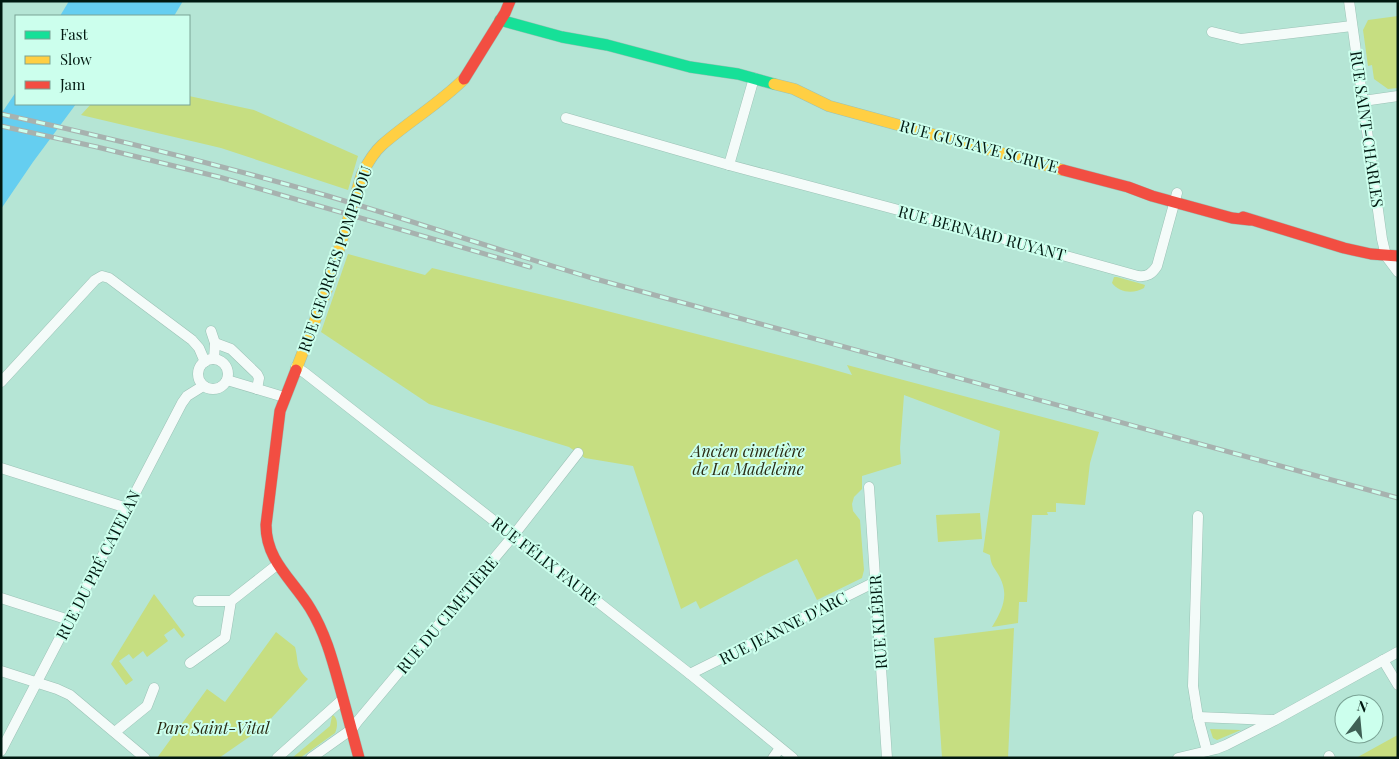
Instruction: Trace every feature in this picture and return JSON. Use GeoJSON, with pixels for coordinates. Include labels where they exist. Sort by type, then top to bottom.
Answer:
{"type":"FeatureCollection","features":[{"type":"Feature","properties":{"kind":"street","name":"RUE GEORGES POMPIDOU"},"geometry":{"type":"LineString","coordinates":[[359,758],[331,653],[320,625],[278,564],[267,542],[266,525],[278,420],[284,397],[327,289],[358,182],[368,162],[387,141],[457,86],[468,73],[510,1]]}},
{"type":"Feature","properties":{"kind":"street","name":"RUE SAINT-CHARLES"},"geometry":{"type":"LineString","coordinates":[[1349,1],[1363,101],[1389,254]]}},
{"type":"Feature","properties":{"kind":"street","name":"RUE GUSTAVE SCRIVE"},"geometry":{"type":"LineString","coordinates":[[502,17],[578,33],[607,44],[690,67],[701,73],[753,83],[811,104],[829,106],[1128,187],[1152,196],[1176,198],[1238,219],[1250,220],[1359,252],[1389,254],[1398,249]]}},
{"type":"Feature","properties":{"kind":"street"},"geometry":{"type":"LineString","coordinates":[[1212,32],[1241,40],[1352,26]]}},
{"type":"Feature","properties":{"kind":"street"},"geometry":{"type":"LineString","coordinates":[[729,164],[753,83]]}},
{"type":"Feature","properties":{"kind":"street"},"geometry":{"type":"LineString","coordinates":[[1363,101],[1398,96]]}},
{"type":"Feature","properties":{"kind":"street","name":"RUE BERNARD RUYANT"},"geometry":{"type":"LineString","coordinates":[[566,118],[1138,276],[1152,273],[1157,266],[1176,198]]}},
{"type":"Feature","properties":{"kind":"street"},"geometry":{"type":"LineString","coordinates":[[1389,254],[1398,272]]}},
{"type":"Feature","properties":{"kind":"street"},"geometry":{"type":"LineString","coordinates":[[1,382],[95,280],[102,276],[109,278],[192,340],[209,360]]}},
{"type":"Feature","properties":{"kind":"street"},"geometry":{"type":"LineString","coordinates":[[209,360],[215,342],[211,331]]}},
{"type":"Feature","properties":{"kind":"street"},"geometry":{"type":"LineString","coordinates":[[215,342],[231,349],[258,375],[257,389]]}},
{"type":"Feature","properties":{"kind":"street"},"geometry":{"type":"LineString","coordinates":[[209,360],[219,360],[226,366],[228,371],[227,380],[223,386],[209,389],[198,380],[199,367],[209,360]]}},
{"type":"Feature","properties":{"kind":"street","name":"RUE FÉLIX FAURE"},"geometry":{"type":"LineString","coordinates":[[296,367],[690,674],[793,758]]}},
{"type":"Feature","properties":{"kind":"street"},"geometry":{"type":"LineString","coordinates":[[227,380],[284,397]]}},
{"type":"Feature","properties":{"kind":"street","name":"RUE DU PRÉ CATELAN"},"geometry":{"type":"LineString","coordinates":[[1,751],[182,403],[187,396],[203,386]]}},
{"type":"Feature","properties":{"kind":"street","name":"RUE DU CIMETIÈRE"},"geometry":{"type":"LineString","coordinates":[[311,758],[352,729],[513,536],[578,453]]}},
{"type":"Feature","properties":{"kind":"street"},"geometry":{"type":"LineString","coordinates":[[1,468],[127,508]]}},
{"type":"Feature","properties":{"kind":"street","name":"RUE KLÉBER"},"geometry":{"type":"LineString","coordinates":[[869,486],[887,758]]}},
{"type":"Feature","properties":{"kind":"street"},"geometry":{"type":"LineString","coordinates":[[1198,516],[1193,677],[1198,717],[1207,751]]}},
{"type":"Feature","properties":{"kind":"street"},"geometry":{"type":"LineString","coordinates":[[198,601],[232,601],[278,564]]}},
{"type":"Feature","properties":{"kind":"street","name":"RUE JEANNE D'ARC"},"geometry":{"type":"LineString","coordinates":[[690,674],[875,582]]}},
{"type":"Feature","properties":{"kind":"street"},"geometry":{"type":"LineString","coordinates":[[1,598],[69,620]]}},
{"type":"Feature","properties":{"kind":"street"},"geometry":{"type":"LineString","coordinates":[[190,663],[225,638],[232,601]]}},
{"type":"Feature","properties":{"kind":"street"},"geometry":{"type":"LineString","coordinates":[[1178,758],[1226,745],[1398,652]]}},
{"type":"Feature","properties":{"kind":"street"},"geometry":{"type":"LineString","coordinates":[[1384,660],[1398,685]]}},
{"type":"Feature","properties":{"kind":"street"},"geometry":{"type":"LineString","coordinates":[[1,671],[70,695],[144,758]]}},
{"type":"Feature","properties":{"kind":"street"},"geometry":{"type":"LineString","coordinates":[[115,732],[147,706],[154,688]]}},
{"type":"Feature","properties":{"kind":"street"},"geometry":{"type":"LineString","coordinates":[[277,758],[343,699]]}},
{"type":"Feature","properties":{"kind":"street"},"geometry":{"type":"LineString","coordinates":[[1198,717],[1275,720]]}},
{"type":"Feature","properties":{"kind":"street"},"geometry":{"type":"LineString","coordinates":[[773,758],[780,748]]}},
{"type":"Feature","properties":{"kind":"green space"},"geometry":{"type":"Polygon","coordinates":[[[1398,16],[1398,88],[1388,89],[1374,79],[1372,65],[1368,66],[1363,30],[1368,20],[1398,16]]]}},
{"type":"Feature","properties":{"kind":"green space"},"geometry":{"type":"Polygon","coordinates":[[[190,96],[254,110],[358,156],[348,190],[221,148],[81,115],[90,105],[190,105],[190,96]]]}},
{"type":"Feature","properties":{"kind":"green space","name":"Ancien cimetière de La Madeleine"},"geometry":{"type":"Polygon","coordinates":[[[348,254],[425,275],[432,268],[572,302],[852,375],[847,365],[1099,432],[1090,463],[1085,505],[1056,503],[1056,512],[1047,512],[1048,515],[1032,515],[1027,602],[1019,602],[1018,623],[992,627],[1002,608],[1004,588],[990,555],[983,552],[1000,431],[904,395],[900,448],[901,464],[862,476],[862,489],[854,497],[852,504],[853,511],[860,520],[864,570],[862,578],[817,600],[797,559],[700,609],[696,601],[681,609],[633,466],[585,458],[569,447],[429,404],[321,332],[348,254]]]}},
{"type":"Feature","properties":{"kind":"green space"},"geometry":{"type":"Polygon","coordinates":[[[1114,277],[1145,285],[1144,288],[1136,291],[1123,291],[1112,283],[1114,277]]]}},
{"type":"Feature","properties":{"kind":"green space"},"geometry":{"type":"Polygon","coordinates":[[[980,513],[982,539],[938,542],[936,515],[980,513]]]}},
{"type":"Feature","properties":{"kind":"green space"},"geometry":{"type":"Polygon","coordinates":[[[154,594],[185,635],[182,638],[174,628],[164,635],[168,641],[147,657],[143,651],[133,659],[129,654],[119,661],[133,680],[126,685],[111,664],[154,594]]]}},
{"type":"Feature","properties":{"kind":"green space"},"geometry":{"type":"Polygon","coordinates":[[[1014,628],[1008,758],[942,758],[934,638],[1014,628]]]}},
{"type":"Feature","properties":{"kind":"green space","name":"Parc Saint-Vital"},"geometry":{"type":"Polygon","coordinates":[[[276,632],[295,647],[299,668],[308,679],[262,728],[219,758],[157,758],[207,689],[225,702],[276,632]]]}},
{"type":"Feature","properties":{"kind":"green space"},"geometry":{"type":"Polygon","coordinates":[[[333,715],[337,723],[335,733],[300,758],[292,758],[330,726],[333,715]]]}},
{"type":"Feature","properties":{"kind":"green space"},"geometry":{"type":"Polygon","coordinates":[[[1210,729],[1241,730],[1217,740],[1213,738],[1210,729]]]}},
{"type":"Feature","properties":{"kind":"green space"},"geometry":{"type":"Polygon","coordinates":[[[1398,735],[1398,758],[1356,758],[1384,744],[1398,735]]]}},
{"type":"Feature","properties":{"kind":"water"},"geometry":{"type":"Polygon","coordinates":[[[69,1],[183,1],[175,15],[61,15],[69,1]]]}},
{"type":"Feature","properties":{"kind":"water"},"geometry":{"type":"Polygon","coordinates":[[[15,93],[15,105],[75,105],[1,209],[1,114],[15,93]]]}},
{"type":"Feature","properties":{"kind":"railway"},"geometry":{"type":"LineString","coordinates":[[1,114],[165,152],[287,185],[592,278],[1398,498]]}},
{"type":"Feature","properties":{"kind":"railway"},"geometry":{"type":"LineString","coordinates":[[1,126],[219,177],[530,267]]}},
{"type":"Feature","properties":{"kind":"traffic: fast"},"geometry":{"type":"LineString","coordinates":[[500,20],[562,37],[607,45],[690,67],[738,74],[774,84]]}},
{"type":"Feature","properties":{"kind":"traffic: slow"},"geometry":{"type":"LineString","coordinates":[[296,370],[327,289],[362,174],[368,163],[382,145],[464,79]]}},
{"type":"Feature","properties":{"kind":"traffic: slow"},"geometry":{"type":"LineString","coordinates":[[774,84],[794,89],[829,106],[1063,170]]}},
{"type":"Feature","properties":{"kind":"traffic: jam"},"geometry":{"type":"LineString","coordinates":[[464,79],[505,13],[510,1]]}},
{"type":"Feature","properties":{"kind":"traffic: jam"},"geometry":{"type":"LineString","coordinates":[[1063,170],[1232,218],[1250,220]]}},
{"type":"Feature","properties":{"kind":"traffic: jam"},"geometry":{"type":"LineString","coordinates":[[1243,217],[1344,248],[1371,254],[1398,256]]}},
{"type":"Feature","properties":{"kind":"traffic: jam"},"geometry":{"type":"LineString","coordinates":[[296,370],[280,411],[266,525],[267,538],[275,560],[310,608],[325,638],[359,758]]}}]}
